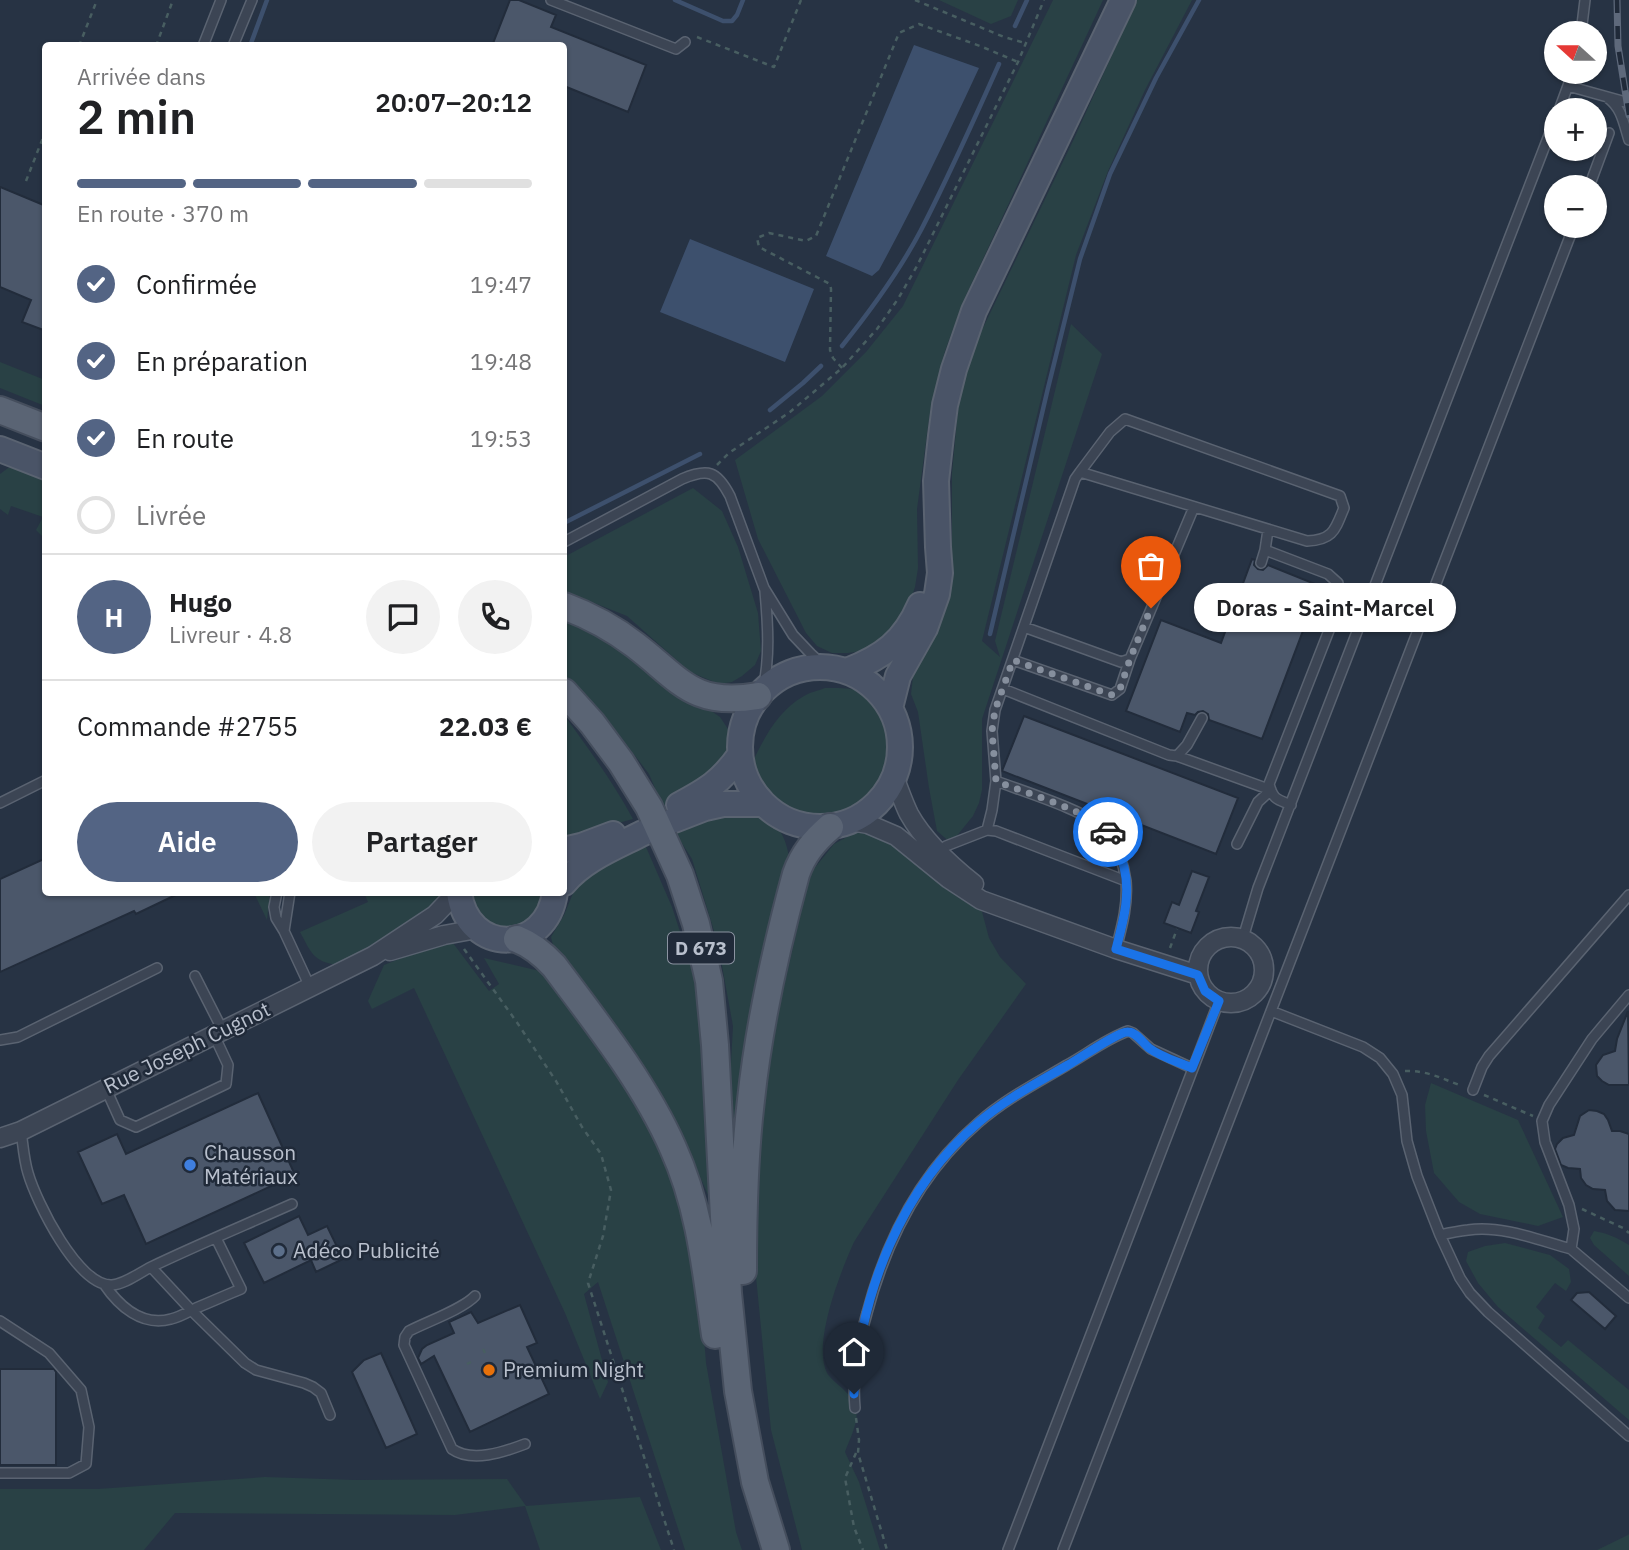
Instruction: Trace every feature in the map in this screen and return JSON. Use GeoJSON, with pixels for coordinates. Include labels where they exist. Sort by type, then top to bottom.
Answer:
{"type":"FeatureCollection","features":[{"type":"Feature","properties":{"kind":"main road"},"geometry":{"type":"LineString","coordinates":[[890,708],[898,676],[925,628],[937,594],[940,573],[936,481],[945,405],[962,344],[974,311],[1123,0]]}},
{"type":"Feature","properties":{"kind":"main road"},"geometry":{"type":"LineString","coordinates":[[0,410],[42,427]]}},
{"type":"Feature","properties":{"kind":"main road"},"geometry":{"type":"LineString","coordinates":[[0,449],[42,465]]}},
{"type":"Feature","properties":{"kind":"main road"},"geometry":{"type":"LineString","coordinates":[[836,669],[870,662],[895,644],[914,617],[938,547]]}},
{"type":"Feature","properties":{"kind":"main road"},"geometry":{"type":"LineString","coordinates":[[567,607],[621,634],[677,681],[697,692],[722,699],[741,699],[760,693]]}},
{"type":"Feature","properties":{"kind":"main road"},"geometry":{"type":"LineString","coordinates":[[778,1550],[778,1531],[758,1426],[750,1365],[743,1276],[744,1175],[760,1032],[789,900],[802,859],[818,837],[864,814],[876,804],[894,778],[900,742],[890,708],[872,686],[860,677],[836,669],[808,667],[776,679],[760,693],[743,724],[740,755],[747,782],[763,804],[774,813],[794,823],[815,827],[840,824]]}},
{"type":"Feature","properties":{"kind":"main road","name":"D 673"},"geometry":{"type":"LineString","coordinates":[[567,695],[621,762],[649,807],[680,875],[696,924],[709,981],[715,1045],[725,1241],[738,1391],[755,1482],[778,1550]]}},
{"type":"Feature","properties":{"kind":"main road"},"geometry":{"type":"LineString","coordinates":[[740,755],[719,781],[672,815],[723,804],[763,804]]}},
{"type":"Feature","properties":{"kind":"main road"},"geometry":{"type":"LineString","coordinates":[[567,849],[642,828],[587,862],[567,880]]}},
{"type":"Feature","properties":{"kind":"main road"},"geometry":{"type":"LineString","coordinates":[[459,896],[467,918],[477,929],[503,940],[517,939],[539,927],[548,918],[556,896]]}},
{"type":"Feature","properties":{"kind":"main road"},"geometry":{"type":"LineString","coordinates":[[517,939],[530,944],[541,953],[565,981],[639,1085],[674,1150],[699,1229],[718,1355],[755,1482]]}},
{"type":"Feature","properties":{"kind":"street"},"geometry":{"type":"LineString","coordinates":[[894,778],[909,813],[925,837],[961,874],[1003,908]]}},
{"type":"Feature","properties":{"kind":"street"},"geometry":{"type":"LineString","coordinates":[[840,824],[868,824],[896,836],[981,901],[1198,975]]}},
{"type":"Feature","properties":{"kind":"street","name":"Rue Joseph Cugnot"},"geometry":{"type":"LineString","coordinates":[[0,1138],[21,1131],[373,956],[435,915],[454,896]]}},
{"type":"Feature","properties":{"kind":"street","name":"Rue Joseph Cugnot"},"geometry":{"type":"LineString","coordinates":[[373,956],[444,934],[477,929]]}},
{"type":"Feature","properties":{"kind":"street"},"geometry":{"type":"LineString","coordinates":[[1226,937],[1243,938],[1257,948],[1261,956],[1264,964],[1262,982],[1252,996],[1236,1003],[1219,1001],[1205,991],[1198,975],[1200,958],[1210,944],[1226,937]]}},
{"type":"Feature","properties":{"kind":"lane"},"geometry":{"type":"LineString","coordinates":[[204,42],[220,0]]}},
{"type":"Feature","properties":{"kind":"lane"},"geometry":{"type":"LineString","coordinates":[[235,42],[252,0]]}},
{"type":"Feature","properties":{"kind":"lane"},"geometry":{"type":"LineString","coordinates":[[551,0],[676,49],[685,42]]}},
{"type":"Feature","properties":{"kind":"lane"},"geometry":{"type":"LineString","coordinates":[[1582,21],[1585,0]]}},
{"type":"Feature","properties":{"kind":"lane"},"geometry":{"type":"LineString","coordinates":[[1564,98],[1568,86],[1629,103]]}},
{"type":"Feature","properties":{"kind":"lane"},"geometry":{"type":"LineString","coordinates":[[1604,95],[1621,113],[1629,140]]}},
{"type":"Feature","properties":{"kind":"lane"},"geometry":{"type":"LineString","coordinates":[[1593,175],[1609,133]]}},
{"type":"Feature","properties":{"kind":"lane"},"geometry":{"type":"LineString","coordinates":[[1243,938],[1258,888],[1544,148]]}},
{"type":"Feature","properties":{"kind":"lane"},"geometry":{"type":"LineString","coordinates":[[1063,1550],[1569,238]]}},
{"type":"Feature","properties":{"kind":"lane"},"geometry":{"type":"LineString","coordinates":[[987,830],[996,781],[992,731],[995,710],[1075,479],[1080,472],[1110,432],[1125,419],[1340,496],[1344,508],[1335,530],[1323,541],[1307,541],[1080,472]]}},
{"type":"Feature","properties":{"kind":"lane"},"geometry":{"type":"LineString","coordinates":[[567,540],[682,479],[696,473],[710,473],[722,482],[730,496],[764,588],[793,635],[811,654],[836,669]]}},
{"type":"Feature","properties":{"kind":"lane"},"geometry":{"type":"LineString","coordinates":[[1013,660],[1112,695],[1120,689],[1194,507]]}},
{"type":"Feature","properties":{"kind":"lane"},"geometry":{"type":"LineString","coordinates":[[1261,563],[1268,530]]}},
{"type":"Feature","properties":{"kind":"lane"},"geometry":{"type":"LineString","coordinates":[[1265,550],[1328,574],[1338,583],[1337,610],[1269,784],[1276,799],[1291,805]]}},
{"type":"Feature","properties":{"kind":"lane"},"geometry":{"type":"LineString","coordinates":[[760,693],[767,672],[764,588]]}},
{"type":"Feature","properties":{"kind":"lane"},"geometry":{"type":"LineString","coordinates":[[1024,627],[1121,662],[1130,659]]}},
{"type":"Feature","properties":{"kind":"lane"},"geometry":{"type":"LineString","coordinates":[[1003,689],[1169,755],[1271,790]]}},
{"type":"Feature","properties":{"kind":"lane"},"geometry":{"type":"LineString","coordinates":[[1177,756],[1187,745],[1202,718]]}},
{"type":"Feature","properties":{"kind":"lane"},"geometry":{"type":"LineString","coordinates":[[996,781],[1071,810],[1097,822],[1108,832],[1124,865],[1126,881],[1125,917],[1116,949]]}},
{"type":"Feature","properties":{"kind":"lane"},"geometry":{"type":"LineString","coordinates":[[0,803],[42,782]]}},
{"type":"Feature","properties":{"kind":"lane"},"geometry":{"type":"LineString","coordinates":[[1237,844],[1258,802],[1271,790]]}},
{"type":"Feature","properties":{"kind":"lane"},"geometry":{"type":"LineString","coordinates":[[939,853],[946,846],[987,830],[996,831],[1126,881]]}},
{"type":"Feature","properties":{"kind":"lane"},"geometry":{"type":"LineString","coordinates":[[1473,1090],[1489,1056],[1629,895]]}},
{"type":"Feature","properties":{"kind":"lane"},"geometry":{"type":"LineString","coordinates":[[276,896],[276,918],[310,987]]}},
{"type":"Feature","properties":{"kind":"lane"},"geometry":{"type":"LineString","coordinates":[[284,931],[289,896]]}},
{"type":"Feature","properties":{"kind":"lane"},"geometry":{"type":"LineString","coordinates":[[0,1040],[18,1037],[157,968]]}},
{"type":"Feature","properties":{"kind":"lane"},"geometry":{"type":"LineString","coordinates":[[106,1089],[120,1120],[136,1127],[226,1084],[228,1065],[195,976]]}},
{"type":"Feature","properties":{"kind":"lane"},"geometry":{"type":"LineString","coordinates":[[1571,1249],[1574,1229],[1569,1205],[1545,1142],[1542,1121],[1549,1105],[1592,1039],[1629,995]]}},
{"type":"Feature","properties":{"kind":"lane"},"geometry":{"type":"LineString","coordinates":[[1007,1550],[1219,1001]]}},
{"type":"Feature","properties":{"kind":"lane"},"geometry":{"type":"LineString","coordinates":[[1271,1011],[1363,1047],[1380,1058],[1393,1074],[1402,1095],[1411,1158],[1440,1235],[1460,1278],[1488,1312],[1629,1436]]}},
{"type":"Feature","properties":{"kind":"lane"},"geometry":{"type":"LineString","coordinates":[[855,1408],[855,1370],[874,1284],[888,1247],[908,1208],[952,1148],[1006,1100],[1116,1035],[1128,1031],[1151,1049],[1192,1068]]}},
{"type":"Feature","properties":{"kind":"lane"},"geometry":{"type":"LineString","coordinates":[[21,1131],[28,1175],[61,1242],[75,1262],[104,1284],[122,1307],[137,1316],[162,1321],[175,1318],[241,1289],[216,1238]]}},
{"type":"Feature","properties":{"kind":"lane"},"geometry":{"type":"LineString","coordinates":[[104,1284],[120,1283],[292,1204]]}},
{"type":"Feature","properties":{"kind":"lane"},"geometry":{"type":"LineString","coordinates":[[1440,1235],[1470,1229],[1494,1230],[1571,1249],[1629,1298]]}},
{"type":"Feature","properties":{"kind":"lane"},"geometry":{"type":"LineString","coordinates":[[151,1267],[233,1352],[256,1370],[313,1387],[321,1393],[330,1415]]}},
{"type":"Feature","properties":{"kind":"lane"},"geometry":{"type":"LineString","coordinates":[[475,1296],[457,1308],[408,1331],[404,1345],[452,1449],[459,1453],[476,1455],[502,1452],[524,1444]]}},
{"type":"Feature","properties":{"kind":"lane"},"geometry":{"type":"LineString","coordinates":[[0,1321],[49,1353],[81,1390],[89,1427],[86,1464],[69,1473],[0,1473]]}},
{"type":"Feature","properties":{"kind":"path"},"geometry":{"type":"LineString","coordinates":[[81,42],[97,0]]}},
{"type":"Feature","properties":{"kind":"path"},"geometry":{"type":"LineString","coordinates":[[157,42],[173,0]]}},
{"type":"Feature","properties":{"kind":"path"},"geometry":{"type":"LineString","coordinates":[[685,42],[689,36],[704,38],[774,67],[801,0]]}},
{"type":"Feature","properties":{"kind":"path"},"geometry":{"type":"LineString","coordinates":[[915,0],[1025,43]]}},
{"type":"Feature","properties":{"kind":"path"},"geometry":{"type":"LineString","coordinates":[[710,473],[729,453],[790,412],[842,368],[898,299],[1018,62],[1044,0]]}},
{"type":"Feature","properties":{"kind":"path"},"geometry":{"type":"LineString","coordinates":[[842,368],[830,350],[830,284],[759,247],[757,238],[769,233],[806,241],[816,236],[900,33],[919,24],[1018,62]]}},
{"type":"Feature","properties":{"kind":"path"},"geometry":{"type":"LineString","coordinates":[[26,181],[42,140]]}},
{"type":"Feature","properties":{"kind":"path"},"geometry":{"type":"LineString","coordinates":[[1164,964],[1177,929]]}},
{"type":"Feature","properties":{"kind":"path"},"geometry":{"type":"LineString","coordinates":[[444,934],[446,940],[457,942],[464,949],[516,1021],[601,1154],[611,1190],[603,1236],[588,1283],[674,1550]]}},
{"type":"Feature","properties":{"kind":"path"},"geometry":{"type":"LineString","coordinates":[[1569,1205],[1588,1211],[1629,1233]]}},
{"type":"Feature","properties":{"kind":"path"},"geometry":{"type":"LineString","coordinates":[[483,1349],[485,1353]]}},
{"type":"Feature","properties":{"kind":"path"},"geometry":{"type":"LineString","coordinates":[[467,1364],[471,1362]]}},
{"type":"Feature","properties":{"kind":"path"},"geometry":{"type":"LineString","coordinates":[[512,1366],[517,1364]]}},
{"type":"Feature","properties":{"kind":"path"},"geometry":{"type":"LineString","coordinates":[[855,1408],[858,1453],[863,1476],[887,1550]]}},
{"type":"Feature","properties":{"kind":"path"},"geometry":{"type":"LineString","coordinates":[[858,1448],[845,1478],[853,1528],[863,1550]]}},
{"type":"Feature","properties":{"kind":"green space"},"geometry":{"type":"Polygon","coordinates":[[[939,0],[1018,0],[1011,16],[991,24],[939,0]]]}},
{"type":"Feature","properties":{"kind":"green space"},"geometry":{"type":"Polygon","coordinates":[[[1053,0],[1103,0],[964,300],[945,351],[930,412],[917,509],[918,568],[907,611],[893,633],[870,650],[832,653],[817,646],[806,633],[758,539],[735,460],[822,396],[866,352],[903,306],[1053,0]]]}},
{"type":"Feature","properties":{"kind":"green space"},"geometry":{"type":"Polygon","coordinates":[[[1137,0],[1192,0],[1145,90],[1108,171],[1076,255],[982,641],[1000,657],[995,641],[1071,324],[1102,354],[982,719],[982,790],[979,803],[973,816],[951,843],[937,831],[918,712],[911,694],[913,677],[933,640],[945,609],[950,577],[952,473],[958,409],[965,374],[980,334],[1137,0]]]}},
{"type":"Feature","properties":{"kind":"green space"},"geometry":{"type":"Polygon","coordinates":[[[0,362],[42,379],[42,405],[0,388],[0,362]]]}},
{"type":"Feature","properties":{"kind":"green space"},"geometry":{"type":"Polygon","coordinates":[[[20,465],[42,474],[42,517],[11,506],[8,515],[0,509],[0,474],[8,468],[20,465]]]}},
{"type":"Feature","properties":{"kind":"green space"},"geometry":{"type":"Polygon","coordinates":[[[693,488],[722,511],[738,547],[758,613],[761,651],[755,665],[732,682],[719,684],[690,672],[627,616],[567,592],[567,555],[693,488]]]}},
{"type":"Feature","properties":{"kind":"green space"},"geometry":{"type":"Polygon","coordinates":[[[42,519],[42,536],[36,530],[42,519]]]}},
{"type":"Feature","properties":{"kind":"green space"},"geometry":{"type":"Polygon","coordinates":[[[567,615],[720,717],[728,729],[726,762],[714,777],[663,807],[649,774],[600,710],[567,678],[567,615]]]}},
{"type":"Feature","properties":{"kind":"green space"},"geometry":{"type":"Polygon","coordinates":[[[825,688],[857,691],[870,697],[884,715],[891,736],[890,757],[884,776],[873,793],[857,806],[839,814],[819,817],[797,812],[774,798],[759,777],[753,761],[780,716],[806,695],[825,688]]]}},
{"type":"Feature","properties":{"kind":"green space"},"geometry":{"type":"Polygon","coordinates":[[[567,719],[609,779],[633,819],[567,837],[567,719]]]}},
{"type":"Feature","properties":{"kind":"green space"},"geometry":{"type":"Polygon","coordinates":[[[745,807],[777,828],[785,841],[790,863],[736,1216],[730,1081],[733,1026],[718,944],[692,859],[672,828],[745,807]]]}},
{"type":"Feature","properties":{"kind":"green space"},"geometry":{"type":"Polygon","coordinates":[[[856,832],[873,836],[899,849],[956,896],[981,908],[989,938],[1000,957],[1026,984],[958,1080],[854,1242],[830,1307],[823,1360],[829,1376],[846,1392],[855,1406],[856,1421],[845,1452],[859,1482],[880,1550],[802,1550],[771,1430],[756,1277],[758,1183],[765,1079],[807,886],[813,870],[834,844],[856,832]]]}},
{"type":"Feature","properties":{"kind":"green space"},"geometry":{"type":"Polygon","coordinates":[[[643,840],[672,907],[697,984],[703,1044],[709,1197],[656,1085],[620,1031],[559,956],[551,937],[564,915],[581,874],[643,840]]]}},
{"type":"Feature","properties":{"kind":"green space"},"geometry":{"type":"Polygon","coordinates":[[[255,896],[270,896],[267,920],[255,896]]]}},
{"type":"Feature","properties":{"kind":"green space"},"geometry":{"type":"Polygon","coordinates":[[[365,896],[442,896],[428,912],[338,965],[318,959],[300,932],[368,902],[365,896]]]}},
{"type":"Feature","properties":{"kind":"green space"},"geometry":{"type":"Polygon","coordinates":[[[473,896],[546,896],[536,916],[516,926],[507,927],[491,922],[479,910],[473,896]]]}},
{"type":"Feature","properties":{"kind":"green space"},"geometry":{"type":"Polygon","coordinates":[[[453,943],[489,991],[499,984],[484,958],[544,972],[652,1121],[697,1248],[706,1363],[736,1532],[742,1550],[685,1550],[598,1282],[584,1294],[608,1382],[600,1399],[565,1313],[414,988],[372,1009],[368,1001],[384,965],[422,950],[453,943]]]}},
{"type":"Feature","properties":{"kind":"green space"},"geometry":{"type":"Polygon","coordinates":[[[1431,1083],[1518,1120],[1563,1217],[1538,1226],[1480,1214],[1459,1202],[1434,1173],[1426,1131],[1425,1105],[1431,1083]]]}},
{"type":"Feature","properties":{"kind":"green space"},"geometry":{"type":"Polygon","coordinates":[[[1594,1231],[1629,1245],[1629,1276],[1594,1245],[1590,1238],[1594,1231]]]}},
{"type":"Feature","properties":{"kind":"green space"},"geometry":{"type":"Polygon","coordinates":[[[1505,1243],[1550,1255],[1569,1269],[1571,1282],[1566,1291],[1555,1283],[1536,1307],[1545,1316],[1538,1328],[1561,1347],[1568,1340],[1629,1390],[1629,1420],[1498,1307],[1478,1283],[1466,1261],[1468,1252],[1505,1243]]]}},
{"type":"Feature","properties":{"kind":"green space"},"geometry":{"type":"Polygon","coordinates":[[[265,1477],[355,1480],[507,1479],[526,1506],[640,1497],[661,1550],[540,1550],[525,1506],[455,1515],[175,1513],[144,1550],[0,1550],[0,1489],[98,1489],[265,1477]]]}},
{"type":"Feature","properties":{"kind":"green space"},"geometry":{"type":"Polygon","coordinates":[[[1628,1535],[1629,1550],[1597,1550],[1628,1535]]]}},
{"type":"Feature","properties":{"kind":"water"},"geometry":{"type":"Polygon","coordinates":[[[914,45],[979,68],[905,220],[879,270],[872,276],[826,256],[914,45]]]}},
{"type":"Feature","properties":{"kind":"water"},"geometry":{"type":"Polygon","coordinates":[[[690,239],[814,289],[785,362],[660,312],[690,239]]]}},
{"type":"Feature","properties":{"kind":"building"},"geometry":{"type":"Polygon","coordinates":[[[510,0],[519,0],[556,15],[551,27],[646,65],[628,112],[567,87],[567,42],[494,42],[510,0]]]}},
{"type":"Feature","properties":{"kind":"building"},"geometry":{"type":"Polygon","coordinates":[[[0,187],[42,204],[42,330],[22,322],[31,300],[0,287],[0,187]]]}},
{"type":"Feature","properties":{"kind":"building"},"geometry":{"type":"Polygon","coordinates":[[[1252,559],[1258,569],[1263,570],[1268,565],[1320,586],[1262,739],[1209,720],[1208,714],[1203,711],[1195,715],[1187,713],[1180,732],[1126,711],[1161,620],[1221,643],[1252,559]]]}},
{"type":"Feature","properties":{"kind":"building"},"geometry":{"type":"Polygon","coordinates":[[[1024,716],[1238,798],[1216,854],[1002,771],[1024,716]]]}},
{"type":"Feature","properties":{"kind":"building"},"geometry":{"type":"Polygon","coordinates":[[[42,860],[42,896],[174,896],[136,914],[134,911],[0,972],[0,879],[42,860]]]}},
{"type":"Feature","properties":{"kind":"building"},"geometry":{"type":"Polygon","coordinates":[[[1192,871],[1209,877],[1191,933],[1164,923],[1172,902],[1179,905],[1192,871]]]}},
{"type":"Feature","properties":{"kind":"building"},"geometry":{"type":"Polygon","coordinates":[[[1628,1011],[1629,1085],[1609,1085],[1597,1076],[1596,1065],[1603,1055],[1615,1051],[1628,1011]]]}},
{"type":"Feature","properties":{"kind":"building"},"geometry":{"type":"Polygon","coordinates":[[[258,1093],[295,1175],[146,1244],[124,1195],[102,1204],[78,1152],[117,1134],[126,1154],[258,1093]]]}},
{"type":"Feature","properties":{"kind":"building"},"geometry":{"type":"Polygon","coordinates":[[[1589,1110],[1604,1114],[1612,1131],[1629,1134],[1629,1211],[1615,1210],[1607,1201],[1605,1190],[1586,1185],[1581,1178],[1580,1169],[1561,1165],[1555,1149],[1557,1144],[1563,1138],[1574,1135],[1580,1116],[1589,1110]]]}},
{"type":"Feature","properties":{"kind":"building"},"geometry":{"type":"Polygon","coordinates":[[[299,1216],[308,1235],[327,1226],[343,1259],[316,1272],[311,1260],[264,1283],[244,1243],[299,1216]]]}},
{"type":"Feature","properties":{"kind":"building"},"geometry":{"type":"Polygon","coordinates":[[[1589,1292],[1616,1316],[1605,1329],[1571,1300],[1577,1293],[1589,1292]]]}},
{"type":"Feature","properties":{"kind":"building","name":"Premium Night"},"geometry":{"type":"Polygon","coordinates":[[[520,1305],[537,1343],[527,1347],[549,1394],[470,1432],[434,1356],[421,1364],[418,1358],[427,1345],[454,1333],[449,1322],[471,1312],[478,1323],[520,1305]]]}},
{"type":"Feature","properties":{"kind":"building"},"geometry":{"type":"Polygon","coordinates":[[[381,1353],[417,1434],[386,1448],[352,1372],[364,1360],[381,1353]]]}},
{"type":"Feature","properties":{"kind":"building"},"geometry":{"type":"Polygon","coordinates":[[[0,1369],[54,1369],[56,1372],[56,1465],[0,1465],[0,1369]]]}},
{"type":"Feature","properties":{"kind":"waterway"},"geometry":{"type":"LineString","coordinates":[[251,42],[267,0]]}},
{"type":"Feature","properties":{"kind":"waterway"},"geometry":{"type":"LineString","coordinates":[[675,0],[723,21],[732,21],[743,0]]}},
{"type":"Feature","properties":{"kind":"waterway"},"geometry":{"type":"LineString","coordinates":[[1015,26],[1027,0]]}},
{"type":"Feature","properties":{"kind":"waterway"},"geometry":{"type":"LineString","coordinates":[[990,634],[1080,259],[1110,174],[1156,78],[1199,0]]}},
{"type":"Feature","properties":{"kind":"waterway"},"geometry":{"type":"LineString","coordinates":[[842,346],[884,290],[912,246],[999,64]]}},
{"type":"Feature","properties":{"kind":"waterway"},"geometry":{"type":"LineString","coordinates":[[770,410],[821,366]]}},
{"type":"Feature","properties":{"kind":"waterway"},"geometry":{"type":"LineString","coordinates":[[567,521],[700,454]]}},
{"type":"Feature","properties":{"kind":"railway"},"geometry":{"type":"LineString","coordinates":[[1617,0],[1618,46],[1629,115]]}},
{"type":"Feature","properties":{"kind":"way so far"},"geometry":{"type":"LineString","coordinates":[[1108,832],[1097,822],[1071,810],[996,781],[992,731],[995,710],[1013,660],[1112,695],[1120,689],[1151,608]]}},
{"type":"Feature","properties":{"kind":"place","name":"Doras - Saint-Marcel"},"geometry":{"type":"Point","coordinates":[1151,608]}},
{"type":"Feature","properties":{"kind":"place","name":"Chausson Matériaux"},"geometry":{"type":"Point","coordinates":[190,1165]}},
{"type":"Feature","properties":{"kind":"place","name":"Adéco Publicité"},"geometry":{"type":"Point","coordinates":[279,1251]}},
{"type":"Feature","properties":{"kind":"place","name":"Premium Night"},"geometry":{"type":"Point","coordinates":[489,1370]}},
{"type":"Feature","properties":{"kind":"route"},"geometry":{"type":"LineString","coordinates":[[854,1394],[862,1329],[874,1284],[888,1247],[908,1208],[929,1176],[977,1123],[1006,1100],[1116,1035],[1128,1031],[1151,1049],[1192,1068],[1219,1001],[1205,991],[1198,975],[1116,949],[1125,917],[1126,881],[1124,865],[1108,832]]}}]}
